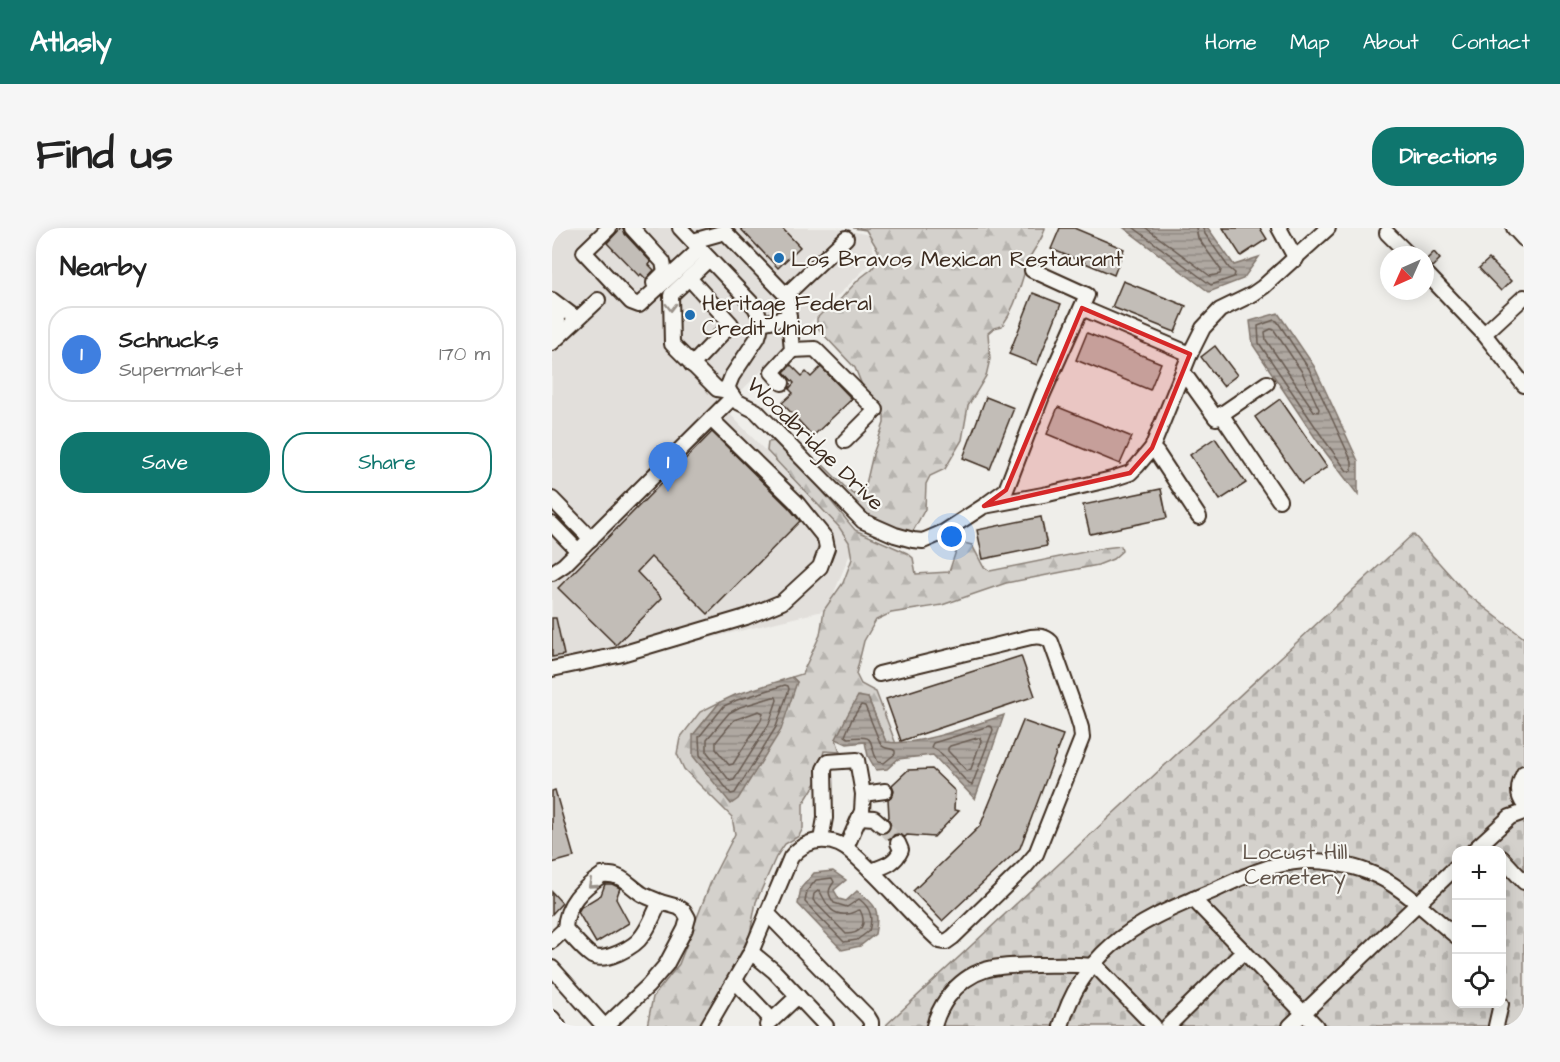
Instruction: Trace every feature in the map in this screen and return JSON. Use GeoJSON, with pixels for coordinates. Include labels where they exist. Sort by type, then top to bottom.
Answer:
{"type":"FeatureCollection","features":[{"type":"Feature","properties":{"kind":"street"},"geometry":{"type":"LineString","coordinates":[[609,228],[584,252],[631,302],[639,305],[727,230],[786,295],[792,350]]}},
{"type":"Feature","properties":{"kind":"street"},"geometry":{"type":"LineString","coordinates":[[618,288],[635,295],[643,293],[665,272],[663,262],[632,228]]}},
{"type":"Feature","properties":{"kind":"street"},"geometry":{"type":"LineString","coordinates":[[680,228],[755,307],[761,323],[789,317]]}},
{"type":"Feature","properties":{"kind":"street"},"geometry":{"type":"LineString","coordinates":[[1279,228],[1296,259]]}},
{"type":"Feature","properties":{"kind":"street","name":"Woodbridge Drive"},"geometry":{"type":"LineString","coordinates":[[761,323],[758,338],[729,382],[731,394],[736,401],[756,411],[863,521],[904,538],[923,541],[944,532],[984,506],[1048,494],[1126,475],[1152,448],[1203,328],[1214,315],[1253,294],[1296,259],[1328,228]]}},
{"type":"Feature","properties":{"kind":"street"},"geometry":{"type":"LineString","coordinates":[[1515,228],[1524,238]]}},
{"type":"Feature","properties":{"kind":"street"},"geometry":{"type":"LineString","coordinates":[[1388,232],[1401,246]]}},
{"type":"Feature","properties":{"kind":"street"},"geometry":{"type":"LineString","coordinates":[[786,295],[846,238]]}},
{"type":"Feature","properties":{"kind":"street"},"geometry":{"type":"LineString","coordinates":[[552,573],[564,565],[711,419],[731,394],[717,389],[672,344],[671,295],[688,279],[701,250]]}},
{"type":"Feature","properties":{"kind":"street"},"geometry":{"type":"LineString","coordinates":[[984,506],[1006,490],[1042,396],[1087,295],[1032,270]]}},
{"type":"Feature","properties":{"kind":"street"},"geometry":{"type":"LineString","coordinates":[[688,279],[731,324],[692,365]]}},
{"type":"Feature","properties":{"kind":"street"},"geometry":{"type":"LineString","coordinates":[[1434,281],[1484,334],[1524,385]]}},
{"type":"Feature","properties":{"kind":"street"},"geometry":{"type":"LineString","coordinates":[[1484,334],[1524,297]]}},
{"type":"Feature","properties":{"kind":"street"},"geometry":{"type":"LineString","coordinates":[[552,300],[578,319]]}},
{"type":"Feature","properties":{"kind":"street"},"geometry":{"type":"LineString","coordinates":[[552,343],[598,300]]}},
{"type":"Feature","properties":{"kind":"street"},"geometry":{"type":"LineString","coordinates":[[1082,308],[1190,354]]}},
{"type":"Feature","properties":{"kind":"street"},"geometry":{"type":"LineString","coordinates":[[552,310],[557,315],[558,321],[552,329]]}},
{"type":"Feature","properties":{"kind":"street"},"geometry":{"type":"LineString","coordinates":[[782,383],[772,372],[792,350],[815,349],[876,410],[845,441]]}},
{"type":"Feature","properties":{"kind":"street"},"geometry":{"type":"LineString","coordinates":[[1183,372],[1216,418],[1267,383]]}},
{"type":"Feature","properties":{"kind":"street"},"geometry":{"type":"LineString","coordinates":[[1221,414],[1279,500]]}},
{"type":"Feature","properties":{"kind":"street"},"geometry":{"type":"LineString","coordinates":[[552,669],[618,655],[746,616],[782,602],[820,567],[827,548],[825,538],[796,502],[711,419]]}},
{"type":"Feature","properties":{"kind":"street"},"geometry":{"type":"LineString","coordinates":[[1152,448],[1199,517]]}},
{"type":"Feature","properties":{"kind":"street"},"geometry":{"type":"LineString","coordinates":[[552,499],[591,538]]}},
{"type":"Feature","properties":{"kind":"street"},"geometry":{"type":"LineString","coordinates":[[552,524],[578,551]]}},
{"type":"Feature","properties":{"kind":"street"},"geometry":{"type":"LineString","coordinates":[[708,1026],[750,952],[791,857],[807,843],[821,840],[846,848],[872,870],[934,936],[946,942],[962,929],[1036,854],[1082,738],[1082,728],[1054,649],[1048,639],[1040,636],[879,674]]}},
{"type":"Feature","properties":{"kind":"street"},"geometry":{"type":"LineString","coordinates":[[821,840],[825,818],[824,769],[828,762],[857,760],[863,794],[862,811],[846,848]]}},
{"type":"Feature","properties":{"kind":"street"},"geometry":{"type":"LineString","coordinates":[[1490,845],[1510,817],[1523,805],[1520,783],[1524,773]]}},
{"type":"Feature","properties":{"kind":"street"},"geometry":{"type":"LineString","coordinates":[[863,794],[885,791]]}},
{"type":"Feature","properties":{"kind":"street"},"geometry":{"type":"LineString","coordinates":[[860,817],[874,818],[882,825]]}},
{"type":"Feature","properties":{"kind":"street"},"geometry":{"type":"LineString","coordinates":[[872,870],[891,863],[898,857],[901,850],[898,843]]}},
{"type":"Feature","properties":{"kind":"street"},"geometry":{"type":"LineString","coordinates":[[1060,1026],[1066,1008],[1086,973],[1125,934],[1193,899],[1272,867],[1294,862],[1315,861],[1368,871],[1387,881],[1452,933]]}},
{"type":"Feature","properties":{"kind":"street"},"geometry":{"type":"LineString","coordinates":[[1506,862],[1524,882]]}},
{"type":"Feature","properties":{"kind":"street"},"geometry":{"type":"LineString","coordinates":[[1290,1026],[1452,871]]}},
{"type":"Feature","properties":{"kind":"street"},"geometry":{"type":"LineString","coordinates":[[552,968],[605,1026],[648,986],[666,964],[686,929],[688,918],[678,907],[644,895],[620,877],[608,874],[602,875],[573,901],[568,909],[565,929],[592,956],[599,958],[609,957],[622,951],[642,937],[660,902]]}},
{"type":"Feature","properties":{"kind":"street"},"geometry":{"type":"LineString","coordinates":[[1193,899],[1316,1026]]}},
{"type":"Feature","properties":{"kind":"street"},"geometry":{"type":"LineString","coordinates":[[767,913],[867,1017],[871,1026]]}},
{"type":"Feature","properties":{"kind":"street"},"geometry":{"type":"LineString","coordinates":[[552,941],[565,929]]}},
{"type":"Feature","properties":{"kind":"street"},"geometry":{"type":"LineString","coordinates":[[1168,1026],[1244,951]]}},
{"type":"Feature","properties":{"kind":"street"},"geometry":{"type":"LineString","coordinates":[[750,952],[766,963],[826,1026]]}},
{"type":"Feature","properties":{"kind":"street"},"geometry":{"type":"LineString","coordinates":[[934,1026],[939,1009],[954,989],[975,973],[1013,965],[1071,964],[1093,965],[1154,1026]]}},
{"type":"Feature","properties":{"kind":"street"},"geometry":{"type":"LineString","coordinates":[[735,981],[769,1023],[798,996]]}},
{"type":"Feature","properties":{"kind":"street"},"geometry":{"type":"LineString","coordinates":[[1496,1026],[1500,1008]]}},
{"type":"Feature","properties":{"kind":"street"},"geometry":{"type":"LineString","coordinates":[[552,1018],[558,1026]]}},
{"type":"Feature","properties":{"kind":"highlighted area"},"geometry":{"type":"Polygon","coordinates":[[[1082,308],[1190,354],[1152,448],[1130,473],[984,506],[1006,490],[1082,308]]]}},
{"type":"Feature","properties":{"kind":"shaded area"},"geometry":{"type":"Polygon","coordinates":[[[558,228],[836,228],[869,235],[876,258],[741,391],[731,415],[854,544],[827,610],[552,676],[552,234],[558,228]]]}},
{"type":"Feature","properties":{"kind":"green space"},"geometry":{"type":"Polygon","coordinates":[[[853,228],[1045,228],[1030,257],[1007,318],[1002,326],[988,333],[990,359],[986,376],[968,406],[962,440],[945,469],[930,476],[926,484],[925,509],[913,531],[880,528],[817,469],[819,461],[849,491],[857,496],[864,493],[873,454],[884,423],[884,415],[864,390],[855,368],[817,326],[817,318],[837,303],[877,262],[878,250],[866,230],[853,228]]]}},
{"type":"Feature","properties":{"kind":"green space"},"geometry":{"type":"Polygon","coordinates":[[[776,441],[794,457],[855,530],[907,553],[913,558],[916,574],[949,572],[957,548],[964,543],[972,545],[983,566],[990,571],[1104,548],[1121,546],[1122,551],[1113,559],[1098,565],[1006,583],[942,605],[891,613],[876,620],[864,641],[856,674],[861,684],[876,692],[896,744],[886,742],[868,698],[836,739],[840,752],[824,751],[816,783],[803,804],[803,828],[799,836],[785,844],[776,857],[756,902],[750,934],[717,1000],[700,1026],[647,1026],[653,997],[679,964],[712,879],[735,834],[732,817],[684,769],[677,754],[680,738],[700,712],[720,702],[693,735],[797,682],[792,677],[802,674],[820,635],[824,610],[843,583],[852,559],[849,542],[839,527],[767,451],[768,442],[776,441]]]}},
{"type":"Feature","properties":{"kind":"green space","name":"Locust Hill Cemetery"},"geometry":{"type":"Polygon","coordinates":[[[1413,534],[1467,594],[1524,638],[1524,1026],[885,1026],[1413,534]]]}},
{"type":"Feature","properties":{"kind":"water"},"geometry":{"type":"Polygon","coordinates":[[[1124,228],[1208,228],[1234,265],[1259,257],[1243,279],[1209,292],[1124,228]]]}},
{"type":"Feature","properties":{"kind":"water"},"geometry":{"type":"Polygon","coordinates":[[[1278,313],[1314,366],[1358,461],[1358,495],[1320,445],[1253,345],[1250,321],[1278,313]]]}},
{"type":"Feature","properties":{"kind":"water"},"geometry":{"type":"Polygon","coordinates":[[[792,677],[797,682],[781,730],[738,799],[731,804],[693,756],[693,735],[720,702],[792,677]]]}},
{"type":"Feature","properties":{"kind":"water"},"geometry":{"type":"Polygon","coordinates":[[[858,696],[868,698],[886,742],[898,743],[928,738],[1004,715],[975,799],[933,755],[898,759],[887,769],[876,770],[868,756],[865,742],[847,744],[836,739],[858,696]]]}},
{"type":"Feature","properties":{"kind":"water"},"geometry":{"type":"Polygon","coordinates":[[[833,871],[846,880],[834,890],[839,899],[846,901],[857,891],[873,904],[877,914],[875,934],[860,946],[842,950],[798,904],[801,888],[814,873],[833,871]]]}},
{"type":"Feature","properties":{"kind":"building"},"geometry":{"type":"Polygon","coordinates":[[[621,228],[651,262],[649,265],[654,270],[646,279],[641,274],[639,276],[607,243],[621,228]]]}},
{"type":"Feature","properties":{"kind":"building","name":"Los Bravos Mexican Restaurant"},"geometry":{"type":"Polygon","coordinates":[[[740,228],[782,228],[800,247],[778,268],[740,228]]]}},
{"type":"Feature","properties":{"kind":"building"},"geometry":{"type":"Polygon","coordinates":[[[1060,228],[1074,228],[1124,249],[1114,275],[1051,249],[1060,228]]]}},
{"type":"Feature","properties":{"kind":"building"},"geometry":{"type":"Polygon","coordinates":[[[1223,228],[1260,228],[1267,239],[1241,256],[1223,228]]]}},
{"type":"Feature","properties":{"kind":"building"},"geometry":{"type":"Polygon","coordinates":[[[1434,252],[1440,259],[1434,265],[1434,252]]]}},
{"type":"Feature","properties":{"kind":"building"},"geometry":{"type":"Polygon","coordinates":[[[1489,259],[1511,281],[1501,291],[1479,268],[1489,259]]]}},
{"type":"Feature","properties":{"kind":"building"},"geometry":{"type":"Polygon","coordinates":[[[1123,281],[1186,306],[1175,332],[1112,307],[1123,281]]]}},
{"type":"Feature","properties":{"kind":"building"},"geometry":{"type":"Polygon","coordinates":[[[1033,293],[1061,304],[1037,365],[1009,354],[1033,293]]]}},
{"type":"Feature","properties":{"kind":"building"},"geometry":{"type":"Polygon","coordinates":[[[1087,333],[1161,363],[1150,390],[1076,360],[1087,333]]]}},
{"type":"Feature","properties":{"kind":"building"},"geometry":{"type":"Polygon","coordinates":[[[1215,346],[1237,375],[1223,386],[1201,357],[1215,346]]]}},
{"type":"Feature","properties":{"kind":"building"},"geometry":{"type":"Polygon","coordinates":[[[791,365],[802,376],[806,372],[811,377],[821,367],[852,399],[813,436],[782,403],[793,393],[789,389],[794,383],[784,372],[791,365]]]}},
{"type":"Feature","properties":{"kind":"building"},"geometry":{"type":"Polygon","coordinates":[[[986,397],[1014,408],[990,469],[963,458],[986,397]]]}},
{"type":"Feature","properties":{"kind":"building"},"geometry":{"type":"Polygon","coordinates":[[[1280,399],[1327,467],[1302,484],[1255,417],[1280,399]]]}},
{"type":"Feature","properties":{"kind":"building"},"geometry":{"type":"Polygon","coordinates":[[[1058,407],[1132,437],[1120,464],[1047,434],[1058,407]]]}},
{"type":"Feature","properties":{"kind":"building"},"geometry":{"type":"Polygon","coordinates":[[[712,432],[800,521],[708,614],[651,557],[637,572],[662,598],[616,645],[558,588],[712,432]]]}},
{"type":"Feature","properties":{"kind":"building"},"geometry":{"type":"Polygon","coordinates":[[[1215,438],[1246,483],[1220,500],[1190,455],[1215,438]]]}},
{"type":"Feature","properties":{"kind":"building"},"geometry":{"type":"Polygon","coordinates":[[[1161,489],[1167,518],[1090,534],[1083,505],[1161,489]]]}},
{"type":"Feature","properties":{"kind":"building"},"geometry":{"type":"Polygon","coordinates":[[[1041,517],[1047,546],[983,559],[977,530],[1041,517]]]}},
{"type":"Feature","properties":{"kind":"building"},"geometry":{"type":"Polygon","coordinates":[[[552,618],[556,618],[564,655],[552,657],[552,618]]]}},
{"type":"Feature","properties":{"kind":"building"},"geometry":{"type":"Polygon","coordinates":[[[1021,656],[1035,696],[901,741],[886,699],[1021,656]]]}},
{"type":"Feature","properties":{"kind":"building"},"geometry":{"type":"Polygon","coordinates":[[[1023,721],[1063,735],[1020,848],[942,921],[913,891],[980,826],[1023,721]]]}},
{"type":"Feature","properties":{"kind":"building"},"geometry":{"type":"Polygon","coordinates":[[[932,769],[955,791],[954,810],[959,811],[934,837],[907,835],[905,837],[898,834],[890,840],[883,834],[891,826],[888,818],[888,799],[893,795],[892,785],[908,770],[932,769]]]}},
{"type":"Feature","properties":{"kind":"building"},"geometry":{"type":"Polygon","coordinates":[[[555,790],[574,857],[552,863],[552,791],[555,790]]]}},
{"type":"Feature","properties":{"kind":"building"},"geometry":{"type":"Polygon","coordinates":[[[605,884],[612,884],[620,888],[616,899],[629,923],[596,943],[578,912],[581,907],[601,895],[605,884]]]}},
{"type":"Feature","properties":{"kind":"building"},"geometry":{"type":"Polygon","coordinates":[[[552,892],[562,903],[552,914],[552,892]]]}},
{"type":"Feature","properties":{"kind":"tunnel"},"geometry":{"type":"LineString","coordinates":[[882,825],[898,843]]}},
{"type":"Feature","properties":{"kind":"place","name":"Los Bravos Mexican Restaurant"},"geometry":{"type":"Point","coordinates":[779,258]}},
{"type":"Feature","properties":{"kind":"place","name":"Heritage Federal Credit Union"},"geometry":{"type":"Point","coordinates":[690,315]}},
{"type":"Feature","properties":{"kind":"place","name":"Schnucks"},"geometry":{"type":"Point","coordinates":[668,492]}}]}
